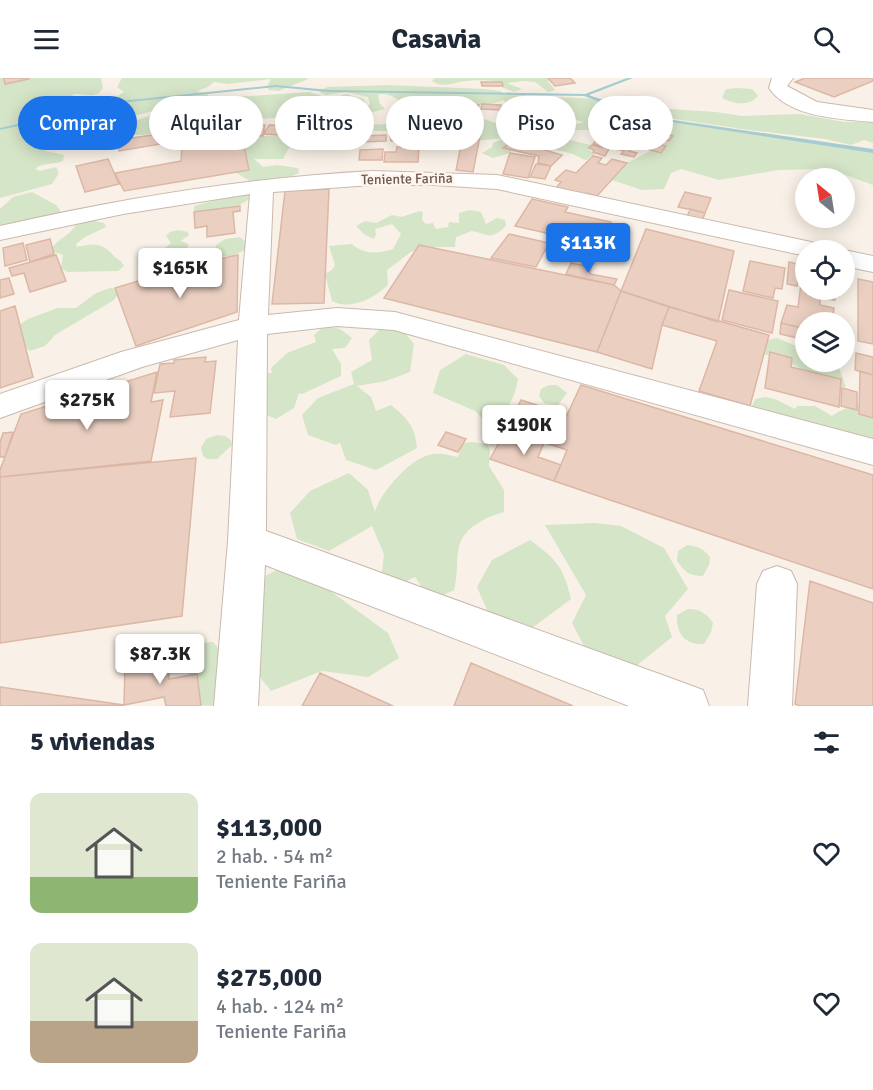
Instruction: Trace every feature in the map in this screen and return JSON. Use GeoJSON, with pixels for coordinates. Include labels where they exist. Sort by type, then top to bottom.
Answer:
{"type":"FeatureCollection","features":[{"type":"Feature","properties":{"kind":"street"},"geometry":{"type":"LineString","coordinates":[[784,78],[779,81],[778,88],[786,96],[802,104],[873,116]]}},
{"type":"Feature","properties":{"kind":"street","name":"Teniente Fariña"},"geometry":{"type":"LineString","coordinates":[[0,233],[155,199],[262,186],[400,177],[444,177],[497,182],[795,247]]}},
{"type":"Feature","properties":{"kind":"street"},"geometry":{"type":"LineString","coordinates":[[236,706],[247,540],[253,326],[262,186]]}},
{"type":"Feature","properties":{"kind":"street"},"geometry":{"type":"LineString","coordinates":[[855,260],[873,264]]}},
{"type":"Feature","properties":{"kind":"street"},"geometry":{"type":"LineString","coordinates":[[0,406],[132,359],[253,326],[337,317],[395,321],[873,452]]}},
{"type":"Feature","properties":{"kind":"street"},"geometry":{"type":"LineString","coordinates":[[247,540],[687,706]]}},
{"type":"Feature","properties":{"kind":"street"},"geometry":{"type":"LineString","coordinates":[[770,706],[777,584]]}},
{"type":"Feature","properties":{"kind":"green space"},"geometry":{"type":"Polygon","coordinates":[[[0,78],[101,78],[103,88],[92,95],[18,96],[18,150],[42,150],[64,155],[63,161],[41,165],[35,169],[40,171],[56,167],[59,173],[52,184],[0,198],[0,78]]]}},
{"type":"Feature","properties":{"kind":"green space"},"geometry":{"type":"Polygon","coordinates":[[[122,78],[308,78],[279,91],[269,90],[267,86],[271,79],[228,84],[214,82],[197,91],[209,96],[149,96],[149,112],[137,115],[137,96],[118,96],[124,92],[117,87],[122,78]]]}},
{"type":"Feature","properties":{"kind":"green space"},"geometry":{"type":"Polygon","coordinates":[[[435,78],[550,78],[548,81],[555,90],[548,92],[535,82],[523,81],[507,83],[522,89],[514,92],[499,86],[495,81],[469,81],[440,85],[432,81],[435,78]]]}},
{"type":"Feature","properties":{"kind":"green space"},"geometry":{"type":"Polygon","coordinates":[[[387,85],[485,89],[500,91],[505,95],[508,92],[528,96],[496,96],[496,102],[484,105],[484,96],[390,96],[383,94],[378,95],[380,104],[385,109],[374,112],[374,96],[346,92],[326,95],[319,92],[328,87],[387,85]]]}},
{"type":"Feature","properties":{"kind":"green space"},"geometry":{"type":"Polygon","coordinates":[[[726,89],[752,89],[758,96],[745,103],[731,102],[722,98],[726,89]]]}},
{"type":"Feature","properties":{"kind":"green space"},"geometry":{"type":"Polygon","coordinates":[[[309,92],[322,96],[275,96],[275,118],[263,119],[263,96],[248,96],[309,92]]]}},
{"type":"Feature","properties":{"kind":"green space"},"geometry":{"type":"Polygon","coordinates":[[[576,98],[588,98],[588,130],[576,130],[576,124],[584,122],[576,120],[576,98]]]}},
{"type":"Feature","properties":{"kind":"green space"},"geometry":{"type":"Polygon","coordinates":[[[673,109],[742,116],[800,114],[844,122],[873,122],[873,143],[864,140],[851,145],[825,139],[673,119],[673,109]]]}},
{"type":"Feature","properties":{"kind":"green space"},"geometry":{"type":"Polygon","coordinates":[[[149,116],[149,134],[137,135],[137,120],[149,116]]]}},
{"type":"Feature","properties":{"kind":"green space"},"geometry":{"type":"Polygon","coordinates":[[[484,119],[496,123],[496,139],[484,140],[484,119]]]}},
{"type":"Feature","properties":{"kind":"green space"},"geometry":{"type":"Polygon","coordinates":[[[673,121],[873,151],[873,185],[855,178],[855,168],[795,168],[719,180],[681,169],[671,173],[664,189],[642,190],[612,180],[627,163],[652,150],[673,150],[673,121]]]}},
{"type":"Feature","properties":{"kind":"green space"},"geometry":{"type":"Polygon","coordinates":[[[386,124],[386,131],[374,130],[374,125],[386,124]]]}},
{"type":"Feature","properties":{"kind":"green space"},"geometry":{"type":"Polygon","coordinates":[[[275,135],[275,150],[288,150],[283,159],[254,159],[263,167],[277,165],[298,168],[299,173],[290,177],[253,183],[230,169],[243,150],[263,150],[263,136],[275,135]]]}},
{"type":"Feature","properties":{"kind":"green space"},"geometry":{"type":"Polygon","coordinates":[[[576,141],[588,144],[588,150],[596,155],[587,160],[557,150],[576,150],[576,141]]]}},
{"type":"Feature","properties":{"kind":"green space"},"geometry":{"type":"Polygon","coordinates":[[[496,142],[496,150],[511,150],[510,153],[493,158],[482,153],[492,147],[496,142]]]}},
{"type":"Feature","properties":{"kind":"green space"},"geometry":{"type":"Polygon","coordinates":[[[32,192],[56,205],[62,213],[0,230],[0,209],[13,197],[32,192]]]}},
{"type":"Feature","properties":{"kind":"green space"},"geometry":{"type":"Polygon","coordinates":[[[242,193],[249,194],[251,198],[233,209],[194,213],[194,206],[242,193]]]}},
{"type":"Feature","properties":{"kind":"green space"},"geometry":{"type":"Polygon","coordinates":[[[469,210],[481,212],[486,224],[497,218],[505,220],[506,226],[492,235],[472,231],[456,237],[455,247],[424,247],[411,252],[387,270],[388,285],[376,294],[354,304],[339,304],[332,301],[325,274],[335,265],[329,246],[352,244],[366,252],[382,252],[393,249],[401,234],[392,224],[375,229],[374,239],[365,235],[356,226],[365,221],[376,223],[392,215],[401,217],[420,211],[423,212],[422,220],[426,224],[433,223],[436,229],[448,227],[449,222],[459,223],[459,213],[469,210]]]}},
{"type":"Feature","properties":{"kind":"green space"},"geometry":{"type":"Polygon","coordinates":[[[90,220],[104,223],[106,227],[85,237],[76,244],[77,247],[93,244],[105,248],[124,266],[118,271],[67,272],[61,268],[63,255],[51,251],[77,223],[90,220]]]}},
{"type":"Feature","properties":{"kind":"green space"},"geometry":{"type":"Polygon","coordinates":[[[178,230],[188,232],[189,235],[181,241],[188,244],[188,247],[176,255],[170,255],[165,248],[171,243],[166,236],[178,230]]]}},
{"type":"Feature","properties":{"kind":"green space"},"geometry":{"type":"Polygon","coordinates":[[[240,237],[248,244],[247,249],[232,256],[217,256],[216,245],[225,239],[240,237]]]}},
{"type":"Feature","properties":{"kind":"green space"},"geometry":{"type":"Polygon","coordinates":[[[110,288],[117,289],[119,293],[114,300],[55,335],[45,346],[30,351],[22,345],[16,327],[28,319],[58,308],[76,308],[96,293],[110,288]]]}},
{"type":"Feature","properties":{"kind":"green space"},"geometry":{"type":"Polygon","coordinates":[[[331,327],[340,329],[352,338],[345,348],[332,349],[341,364],[341,376],[302,394],[299,393],[294,408],[276,419],[245,406],[235,393],[239,389],[256,376],[272,373],[271,368],[287,353],[316,342],[314,335],[321,329],[331,327]]]}},
{"type":"Feature","properties":{"kind":"green space"},"geometry":{"type":"Polygon","coordinates":[[[390,327],[402,329],[414,344],[410,372],[386,381],[357,386],[371,397],[376,411],[391,405],[402,414],[412,428],[417,448],[376,470],[346,460],[340,443],[336,445],[308,435],[302,415],[318,398],[354,384],[351,372],[372,360],[369,340],[379,330],[390,327]]]}},
{"type":"Feature","properties":{"kind":"green space"},"geometry":{"type":"Polygon","coordinates":[[[777,338],[795,346],[795,366],[764,354],[763,345],[768,340],[777,338]]]}},
{"type":"Feature","properties":{"kind":"green space"},"geometry":{"type":"Polygon","coordinates":[[[466,354],[504,365],[518,379],[514,395],[508,406],[487,423],[475,411],[433,393],[440,370],[466,354]]]}},
{"type":"Feature","properties":{"kind":"green space"},"geometry":{"type":"Polygon","coordinates":[[[806,372],[841,372],[846,387],[834,388],[806,372]]]}},
{"type":"Feature","properties":{"kind":"green space"},"geometry":{"type":"Polygon","coordinates":[[[549,385],[557,385],[567,393],[558,405],[544,403],[539,396],[541,389],[549,385]]]}},
{"type":"Feature","properties":{"kind":"green space"},"geometry":{"type":"Polygon","coordinates":[[[765,397],[775,399],[795,409],[797,406],[815,406],[832,416],[851,407],[873,409],[873,457],[756,413],[752,406],[755,399],[765,397]]]}},
{"type":"Feature","properties":{"kind":"green space"},"geometry":{"type":"Polygon","coordinates":[[[217,435],[231,440],[232,445],[217,459],[207,459],[203,456],[201,448],[206,439],[217,435]]]}},
{"type":"Feature","properties":{"kind":"green space"},"geometry":{"type":"Polygon","coordinates":[[[470,442],[487,444],[490,450],[489,466],[504,490],[504,512],[477,523],[462,539],[458,551],[454,590],[441,596],[424,590],[415,577],[401,584],[381,580],[384,554],[372,526],[329,551],[297,539],[290,513],[310,491],[349,473],[368,490],[375,512],[389,487],[413,463],[433,454],[458,457],[462,444],[470,442]]]}},
{"type":"Feature","properties":{"kind":"green space"},"geometry":{"type":"Polygon","coordinates":[[[595,523],[621,526],[664,548],[688,589],[665,616],[672,637],[630,671],[589,656],[572,623],[586,595],[545,525],[595,523]]]}},
{"type":"Feature","properties":{"kind":"green space"},"geometry":{"type":"Polygon","coordinates":[[[530,540],[558,565],[571,599],[528,631],[490,617],[477,587],[492,560],[530,540]]]}},
{"type":"Feature","properties":{"kind":"green space"},"geometry":{"type":"Polygon","coordinates":[[[687,545],[700,548],[710,557],[709,565],[703,576],[688,573],[677,561],[678,551],[687,545]]]}},
{"type":"Feature","properties":{"kind":"green space"},"geometry":{"type":"Polygon","coordinates":[[[277,570],[303,571],[388,633],[399,658],[368,677],[322,671],[271,691],[222,628],[229,594],[277,570]]]}},
{"type":"Feature","properties":{"kind":"green space"},"geometry":{"type":"Polygon","coordinates":[[[688,609],[702,612],[713,623],[704,644],[692,643],[680,633],[677,615],[688,609]]]}},
{"type":"Feature","properties":{"kind":"green space"},"geometry":{"type":"Polygon","coordinates":[[[213,642],[219,649],[220,655],[217,671],[221,702],[211,706],[199,705],[194,675],[182,672],[184,659],[190,650],[200,644],[213,642]]]}},
{"type":"Feature","properties":{"kind":"building"},"geometry":{"type":"Polygon","coordinates":[[[4,78],[29,78],[29,79],[5,84],[4,78]]]}},
{"type":"Feature","properties":{"kind":"building"},"geometry":{"type":"Polygon","coordinates":[[[548,78],[570,78],[575,83],[555,86],[548,78]]]}},
{"type":"Feature","properties":{"kind":"building"},"geometry":{"type":"Polygon","coordinates":[[[805,78],[873,78],[873,81],[834,97],[795,82],[805,78]]]}},
{"type":"Feature","properties":{"kind":"building"},"geometry":{"type":"Polygon","coordinates":[[[481,82],[502,82],[503,86],[482,86],[481,82]]]}},
{"type":"Feature","properties":{"kind":"building"},"geometry":{"type":"Polygon","coordinates":[[[484,104],[496,105],[496,110],[484,109],[484,104]]]}},
{"type":"Feature","properties":{"kind":"building"},"geometry":{"type":"Polygon","coordinates":[[[269,125],[275,125],[275,135],[264,134],[269,125]]]}},
{"type":"Feature","properties":{"kind":"building"},"geometry":{"type":"Polygon","coordinates":[[[386,135],[386,141],[374,142],[374,136],[386,135]]]}},
{"type":"Feature","properties":{"kind":"building"},"geometry":{"type":"Polygon","coordinates":[[[149,136],[149,146],[137,148],[137,137],[149,136]]]}},
{"type":"Feature","properties":{"kind":"building"},"geometry":{"type":"Polygon","coordinates":[[[383,149],[382,160],[359,160],[360,150],[383,149]]]}},
{"type":"Feature","properties":{"kind":"building"},"geometry":{"type":"Polygon","coordinates":[[[182,150],[245,150],[249,170],[124,191],[115,173],[181,161],[182,150]]]}},
{"type":"Feature","properties":{"kind":"building"},"geometry":{"type":"Polygon","coordinates":[[[396,150],[419,150],[418,162],[384,162],[385,152],[396,152],[396,150]]]}},
{"type":"Feature","properties":{"kind":"building"},"geometry":{"type":"Polygon","coordinates":[[[460,150],[477,150],[473,172],[456,170],[460,150]]]}},
{"type":"Feature","properties":{"kind":"building"},"geometry":{"type":"Polygon","coordinates":[[[512,150],[544,150],[562,155],[551,166],[538,163],[539,156],[512,150]]]}},
{"type":"Feature","properties":{"kind":"building"},"geometry":{"type":"Polygon","coordinates":[[[594,150],[608,150],[605,156],[593,152],[594,150]]]}},
{"type":"Feature","properties":{"kind":"building"},"geometry":{"type":"Polygon","coordinates":[[[620,150],[637,153],[634,157],[621,154],[624,151],[620,150]]]}},
{"type":"Feature","properties":{"kind":"building"},"geometry":{"type":"Polygon","coordinates":[[[510,153],[535,157],[528,178],[503,174],[510,153]]]}},
{"type":"Feature","properties":{"kind":"building"},"geometry":{"type":"Polygon","coordinates":[[[593,156],[602,158],[598,163],[606,165],[612,159],[627,163],[597,196],[586,193],[582,197],[555,189],[561,182],[555,180],[566,170],[576,173],[593,156]]]}},
{"type":"Feature","properties":{"kind":"building"},"geometry":{"type":"Polygon","coordinates":[[[108,159],[119,184],[85,192],[76,166],[108,159]]]}},
{"type":"Feature","properties":{"kind":"building"},"geometry":{"type":"Polygon","coordinates":[[[536,164],[551,166],[545,179],[530,177],[536,164]]]}},
{"type":"Feature","properties":{"kind":"building"},"geometry":{"type":"Polygon","coordinates":[[[329,189],[324,303],[272,304],[285,191],[329,189]]]}},
{"type":"Feature","properties":{"kind":"building"},"geometry":{"type":"Polygon","coordinates":[[[685,192],[711,198],[705,213],[678,207],[685,192]]]}},
{"type":"Feature","properties":{"kind":"building"},"geometry":{"type":"Polygon","coordinates":[[[532,199],[568,207],[565,212],[611,222],[596,253],[550,243],[555,235],[515,226],[532,199]]]}},
{"type":"Feature","properties":{"kind":"building"},"geometry":{"type":"Polygon","coordinates":[[[240,206],[240,211],[233,212],[235,233],[207,237],[207,226],[195,228],[194,212],[240,206]]]}},
{"type":"Feature","properties":{"kind":"building"},"geometry":{"type":"Polygon","coordinates":[[[690,209],[705,213],[702,221],[687,217],[690,209]]]}},
{"type":"Feature","properties":{"kind":"building"},"geometry":{"type":"Polygon","coordinates":[[[646,229],[734,251],[718,322],[621,291],[646,229]]]}},
{"type":"Feature","properties":{"kind":"building"},"geometry":{"type":"Polygon","coordinates":[[[509,234],[549,243],[536,267],[491,258],[509,234]]]}},
{"type":"Feature","properties":{"kind":"building"},"geometry":{"type":"Polygon","coordinates":[[[50,239],[54,254],[30,262],[26,245],[50,239]]]}},
{"type":"Feature","properties":{"kind":"building"},"geometry":{"type":"Polygon","coordinates":[[[612,239],[627,242],[620,259],[606,256],[612,239]]]}},
{"type":"Feature","properties":{"kind":"building"},"geometry":{"type":"Polygon","coordinates":[[[23,243],[27,260],[5,266],[3,248],[23,243]]]}},
{"type":"Feature","properties":{"kind":"building"},"geometry":{"type":"Polygon","coordinates":[[[550,243],[584,251],[580,259],[546,251],[550,243]]]}},
{"type":"Feature","properties":{"kind":"building"},"geometry":{"type":"Polygon","coordinates":[[[419,245],[614,285],[621,291],[597,352],[384,298],[419,245]]]}},
{"type":"Feature","properties":{"kind":"building"},"geometry":{"type":"Polygon","coordinates":[[[56,255],[66,281],[30,292],[24,273],[12,276],[9,268],[56,255]]]}},
{"type":"Feature","properties":{"kind":"building"},"geometry":{"type":"Polygon","coordinates":[[[238,255],[237,312],[136,346],[115,288],[195,264],[238,255]]]}},
{"type":"Feature","properties":{"kind":"building"},"geometry":{"type":"Polygon","coordinates":[[[750,261],[785,268],[782,289],[775,288],[773,298],[743,291],[750,261]]]}},
{"type":"Feature","properties":{"kind":"building"},"geometry":{"type":"Polygon","coordinates":[[[789,262],[795,263],[795,286],[787,284],[789,262]]]}},
{"type":"Feature","properties":{"kind":"building"},"geometry":{"type":"Polygon","coordinates":[[[571,263],[591,267],[590,274],[617,279],[614,285],[566,274],[571,263]]]}},
{"type":"Feature","properties":{"kind":"building"},"geometry":{"type":"Polygon","coordinates":[[[9,278],[14,294],[0,298],[0,280],[9,278]]]}},
{"type":"Feature","properties":{"kind":"building"},"geometry":{"type":"Polygon","coordinates":[[[858,279],[873,282],[873,344],[858,341],[858,279]]]}},
{"type":"Feature","properties":{"kind":"building"},"geometry":{"type":"Polygon","coordinates":[[[729,290],[778,301],[772,333],[722,320],[729,290]]]}},
{"type":"Feature","properties":{"kind":"building"},"geometry":{"type":"Polygon","coordinates":[[[621,291],[669,307],[662,325],[652,369],[597,352],[621,291]]]}},
{"type":"Feature","properties":{"kind":"building"},"geometry":{"type":"Polygon","coordinates":[[[799,300],[820,300],[820,305],[834,308],[833,312],[795,312],[795,326],[781,323],[787,305],[798,307],[799,300]]]}},
{"type":"Feature","properties":{"kind":"building"},"geometry":{"type":"Polygon","coordinates":[[[15,306],[33,377],[0,388],[0,311],[15,306]]]}},
{"type":"Feature","properties":{"kind":"building"},"geometry":{"type":"Polygon","coordinates":[[[669,307],[769,335],[750,406],[699,391],[717,341],[662,325],[669,307]]]}},
{"type":"Feature","properties":{"kind":"building"},"geometry":{"type":"Polygon","coordinates":[[[781,323],[795,326],[795,337],[780,334],[781,323]]]}},
{"type":"Feature","properties":{"kind":"building"},"geometry":{"type":"Polygon","coordinates":[[[770,352],[792,358],[791,367],[795,368],[795,372],[812,372],[841,379],[839,407],[765,388],[770,352]]]}},
{"type":"Feature","properties":{"kind":"building"},"geometry":{"type":"Polygon","coordinates":[[[856,353],[873,357],[873,375],[855,370],[856,353]]]}},
{"type":"Feature","properties":{"kind":"building"},"geometry":{"type":"Polygon","coordinates":[[[206,357],[205,362],[216,361],[210,413],[170,417],[175,391],[154,393],[160,364],[174,363],[174,360],[206,357]]]}},
{"type":"Feature","properties":{"kind":"building"},"geometry":{"type":"Polygon","coordinates":[[[860,371],[873,375],[873,418],[859,414],[860,371]]]}},
{"type":"Feature","properties":{"kind":"building"},"geometry":{"type":"Polygon","coordinates":[[[157,372],[151,402],[163,400],[151,461],[0,477],[0,470],[21,414],[157,372]]]}},
{"type":"Feature","properties":{"kind":"building"},"geometry":{"type":"Polygon","coordinates":[[[581,385],[873,475],[873,589],[554,481],[567,450],[506,430],[521,400],[567,415],[581,385]]]}},
{"type":"Feature","properties":{"kind":"building"},"geometry":{"type":"Polygon","coordinates":[[[842,388],[857,392],[857,410],[841,406],[842,388]]]}},
{"type":"Feature","properties":{"kind":"building"},"geometry":{"type":"Polygon","coordinates":[[[506,430],[544,443],[538,457],[561,465],[554,481],[490,459],[506,430]]]}},
{"type":"Feature","properties":{"kind":"building"},"geometry":{"type":"Polygon","coordinates":[[[13,432],[5,457],[0,457],[0,442],[3,433],[13,432]]]}},
{"type":"Feature","properties":{"kind":"building"},"geometry":{"type":"Polygon","coordinates":[[[446,432],[466,439],[458,452],[438,445],[446,432]]]}},
{"type":"Feature","properties":{"kind":"building"},"geometry":{"type":"Polygon","coordinates":[[[196,458],[182,616],[0,643],[0,477],[196,458]]]}},
{"type":"Feature","properties":{"kind":"building"},"geometry":{"type":"Polygon","coordinates":[[[810,581],[873,603],[873,706],[800,706],[795,704],[810,581]]]}},
{"type":"Feature","properties":{"kind":"building"},"geometry":{"type":"Polygon","coordinates":[[[168,657],[169,679],[197,674],[201,706],[166,706],[164,697],[124,705],[125,666],[168,657]]]}},
{"type":"Feature","properties":{"kind":"building"},"geometry":{"type":"Polygon","coordinates":[[[471,663],[573,706],[454,706],[471,663]]]}},
{"type":"Feature","properties":{"kind":"building"},"geometry":{"type":"Polygon","coordinates":[[[320,673],[393,706],[302,706],[320,673]]]}},
{"type":"Feature","properties":{"kind":"building"},"geometry":{"type":"Polygon","coordinates":[[[0,687],[124,705],[0,706],[0,687]]]}},
{"type":"Feature","properties":{"kind":"waterway"},"geometry":{"type":"LineString","coordinates":[[585,95],[631,78]]}},
{"type":"Feature","properties":{"kind":"waterway"},"geometry":{"type":"LineString","coordinates":[[0,129],[120,102],[276,86],[329,91],[585,95]]}},
{"type":"Feature","properties":{"kind":"waterway"},"geometry":{"type":"LineString","coordinates":[[585,95],[645,117],[873,151]]}}]}
